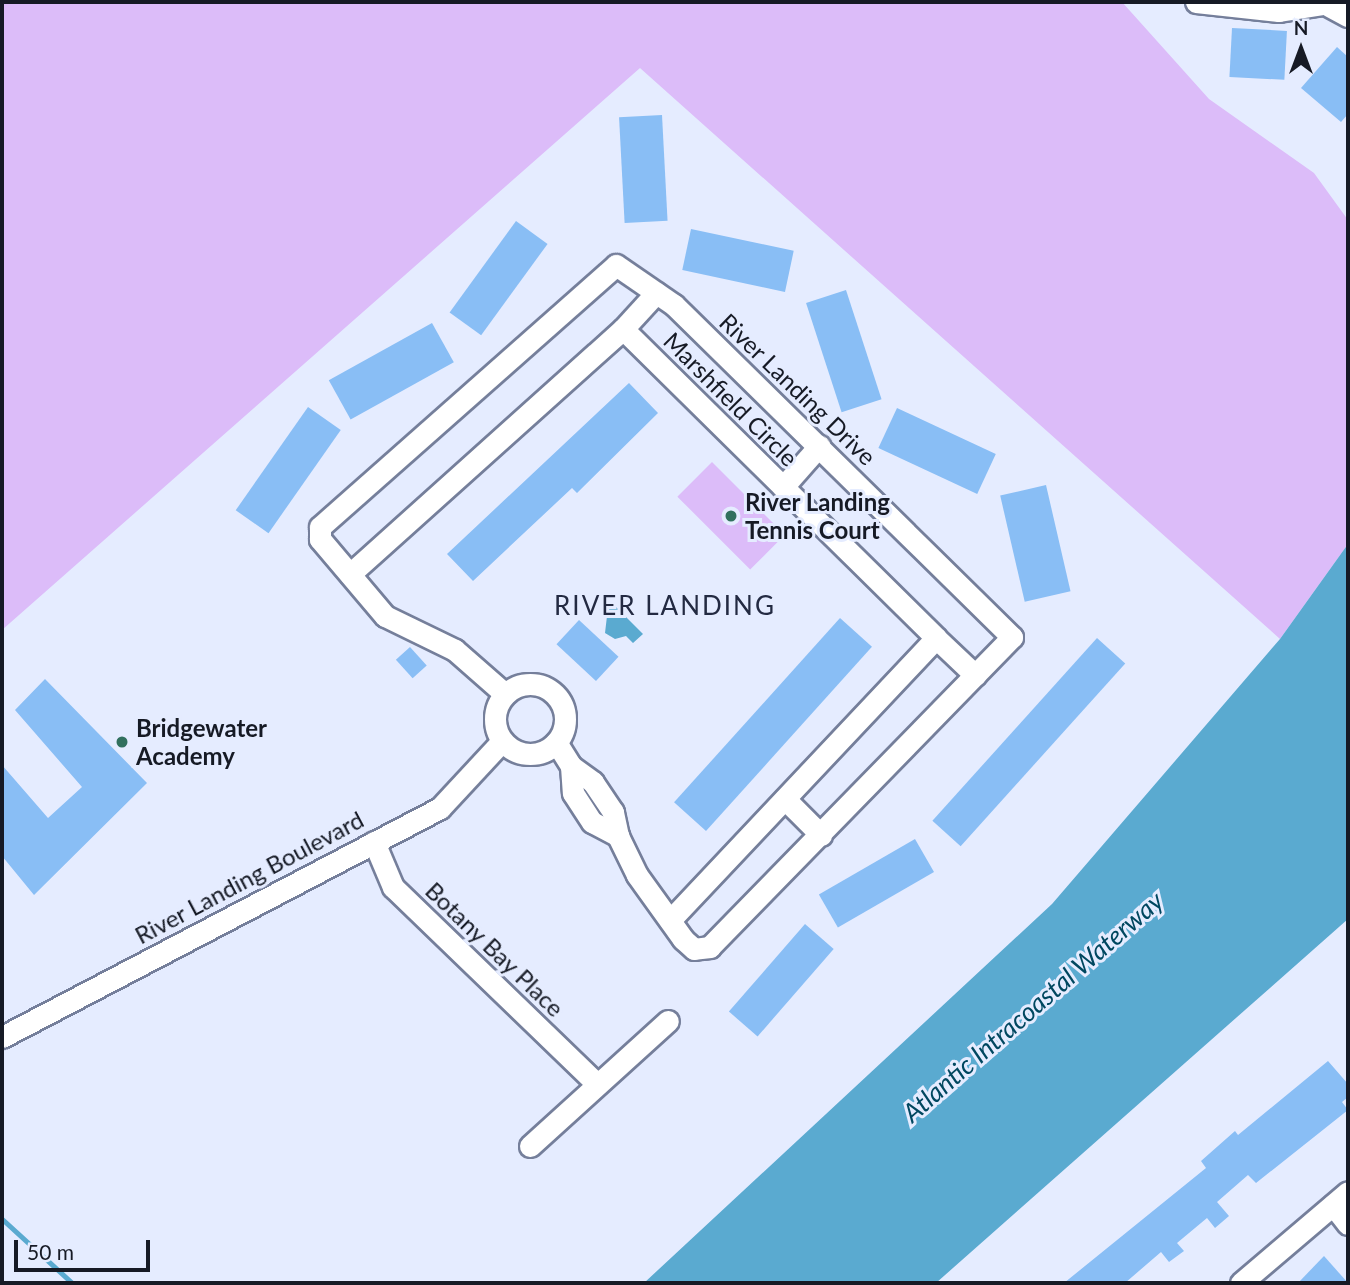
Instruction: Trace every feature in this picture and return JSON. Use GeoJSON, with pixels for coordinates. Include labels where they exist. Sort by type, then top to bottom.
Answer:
{"type":"FeatureCollection","features":[{"type":"Feature","properties":{"kind":"street"},"geometry":{"type":"LineString","coordinates":[[1196,2],[1279,11],[1332,4],[1348,16]]}},
{"type":"Feature","properties":{"kind":"street","name":"River Landing Drive"},"geometry":{"type":"LineString","coordinates":[[505,694],[455,650],[385,616],[320,538],[320,527],[616,265],[656,293],[820,446],[1009,629],[1012,637],[710,947],[694,948],[670,920],[637,875],[618,836],[613,812],[593,782],[570,766],[556,742]]}},
{"type":"Feature","properties":{"kind":"street"},"geometry":{"type":"LineString","coordinates":[[350,574],[623,329],[656,293]]}},
{"type":"Feature","properties":{"kind":"street","name":"Marshfield Circle"},"geometry":{"type":"LineString","coordinates":[[623,329],[975,675]]}},
{"type":"Feature","properties":{"kind":"street"},"geometry":{"type":"LineString","coordinates":[[783,487],[820,446]]}},
{"type":"Feature","properties":{"kind":"street"},"geometry":{"type":"LineString","coordinates":[[670,920],[936,638]]}},
{"type":"Feature","properties":{"kind":"street"},"geometry":{"type":"LineString","coordinates":[[532,684],[557,697],[565,724],[556,742],[529,754],[502,741],[495,712],[505,694],[532,684]]}},
{"type":"Feature","properties":{"kind":"street","name":"River Landing Boulevard"},"geometry":{"type":"LineString","coordinates":[[2,1037],[440,808],[502,741]]}},
{"type":"Feature","properties":{"kind":"street"},"geometry":{"type":"LineString","coordinates":[[785,799],[821,835]]}},
{"type":"Feature","properties":{"kind":"street","name":"Botany Bay Place"},"geometry":{"type":"LineString","coordinates":[[374,842],[393,887],[597,1084]]}},
{"type":"Feature","properties":{"kind":"street"},"geometry":{"type":"LineString","coordinates":[[530,1146],[668,1021]]}},
{"type":"Feature","properties":{"kind":"street"},"geometry":{"type":"LineString","coordinates":[[1241,1283],[1341,1199],[1348,1224]]}},
{"type":"Feature","properties":{"kind":"shaded area"},"geometry":{"type":"Polygon","coordinates":[[[2,2],[1122,2],[1209,99],[1314,173],[1348,220],[1348,544],[1280,639],[640,68],[2,630],[2,2]]]}},
{"type":"Feature","properties":{"kind":"shaded area","name":"River Landing Tennis Court"},"geometry":{"type":"Polygon","coordinates":[[[712,462],[785,535],[750,569],[677,497],[712,462]]]}},
{"type":"Feature","properties":{"kind":"water","name":"Atlantic Intracoastal Waterway"},"geometry":{"type":"Polygon","coordinates":[[[1348,544],[1348,919],[936,1283],[644,1283],[1052,904],[1280,639],[1348,544]]]}},
{"type":"Feature","properties":{"kind":"water"},"geometry":{"type":"Polygon","coordinates":[[[610,601],[643,634],[633,643],[626,636],[615,639],[605,633],[607,616],[601,609],[610,601]]]}},
{"type":"Feature","properties":{"kind":"building"},"geometry":{"type":"Polygon","coordinates":[[[1232,28],[1287,31],[1284,80],[1229,77],[1232,28]]]}},
{"type":"Feature","properties":{"kind":"building"},"geometry":{"type":"Polygon","coordinates":[[[1337,47],[1348,57],[1348,114],[1341,122],[1301,88],[1337,47]]]}},
{"type":"Feature","properties":{"kind":"building"},"geometry":{"type":"Polygon","coordinates":[[[662,115],[668,221],[625,223],[619,117],[662,115]]]}},
{"type":"Feature","properties":{"kind":"building"},"geometry":{"type":"Polygon","coordinates":[[[516,221],[548,244],[481,335],[450,312],[516,221]]]}},
{"type":"Feature","properties":{"kind":"building"},"geometry":{"type":"Polygon","coordinates":[[[691,229],[794,251],[785,292],[682,270],[691,229]]]}},
{"type":"Feature","properties":{"kind":"building"},"geometry":{"type":"Polygon","coordinates":[[[846,290],[882,399],[842,412],[806,303],[846,290]]]}},
{"type":"Feature","properties":{"kind":"building"},"geometry":{"type":"Polygon","coordinates":[[[432,323],[454,362],[351,420],[329,380],[432,323]]]}},
{"type":"Feature","properties":{"kind":"building"},"geometry":{"type":"Polygon","coordinates":[[[629,383],[658,413],[577,493],[572,488],[473,581],[447,554],[629,383]]]}},
{"type":"Feature","properties":{"kind":"building"},"geometry":{"type":"Polygon","coordinates":[[[308,407],[341,430],[268,533],[236,510],[308,407]]]}},
{"type":"Feature","properties":{"kind":"building"},"geometry":{"type":"Polygon","coordinates":[[[897,408],[996,454],[977,494],[878,448],[897,408]]]}},
{"type":"Feature","properties":{"kind":"building"},"geometry":{"type":"Polygon","coordinates":[[[1046,485],[1071,591],[1025,602],[1000,496],[1046,485]]]}},
{"type":"Feature","properties":{"kind":"building"},"geometry":{"type":"Polygon","coordinates":[[[840,618],[872,647],[706,831],[674,802],[840,618]]]}},
{"type":"Feature","properties":{"kind":"building"},"geometry":{"type":"Polygon","coordinates":[[[579,620],[618,657],[596,681],[556,644],[579,620]]]}},
{"type":"Feature","properties":{"kind":"building"},"geometry":{"type":"Polygon","coordinates":[[[1097,638],[1125,663],[961,846],[932,821],[1097,638]]]}},
{"type":"Feature","properties":{"kind":"building"},"geometry":{"type":"Polygon","coordinates":[[[410,647],[427,666],[413,678],[396,660],[410,647]]]}},
{"type":"Feature","properties":{"kind":"building"},"geometry":{"type":"Polygon","coordinates":[[[45,679],[147,783],[34,895],[2,856],[2,765],[48,818],[82,787],[15,710],[45,679]]]}},
{"type":"Feature","properties":{"kind":"building"},"geometry":{"type":"Polygon","coordinates":[[[915,839],[934,872],[838,927],[819,894],[915,839]]]}},
{"type":"Feature","properties":{"kind":"building"},"geometry":{"type":"Polygon","coordinates":[[[805,924],[834,949],[758,1036],[729,1012],[805,924]]]}},
{"type":"Feature","properties":{"kind":"building"},"geometry":{"type":"Polygon","coordinates":[[[1328,1061],[1348,1084],[1348,1097],[1342,1102],[1348,1110],[1256,1183],[1248,1175],[1217,1202],[1229,1216],[1215,1228],[1207,1218],[1177,1243],[1184,1251],[1169,1262],[1161,1252],[1125,1283],[1064,1283],[1206,1168],[1201,1161],[1235,1131],[1238,1135],[1328,1061]]]}},
{"type":"Feature","properties":{"kind":"building"},"geometry":{"type":"Polygon","coordinates":[[[1324,1256],[1348,1283],[1298,1283],[1324,1256]]]}},
{"type":"Feature","properties":{"kind":"waterway"},"geometry":{"type":"LineString","coordinates":[[2,1219],[72,1283]]}},
{"type":"Feature","properties":{"kind":"place","name":"River Landing Tennis Court"},"geometry":{"type":"Point","coordinates":[731,516]}},
{"type":"Feature","properties":{"kind":"place","name":"Bridgewater Academy"},"geometry":{"type":"Point","coordinates":[122,742]}},
{"type":"Feature","properties":{"kind":"district","name":"RIVER LANDING"},"geometry":{"type":"Point","coordinates":[665,606]}}]}
